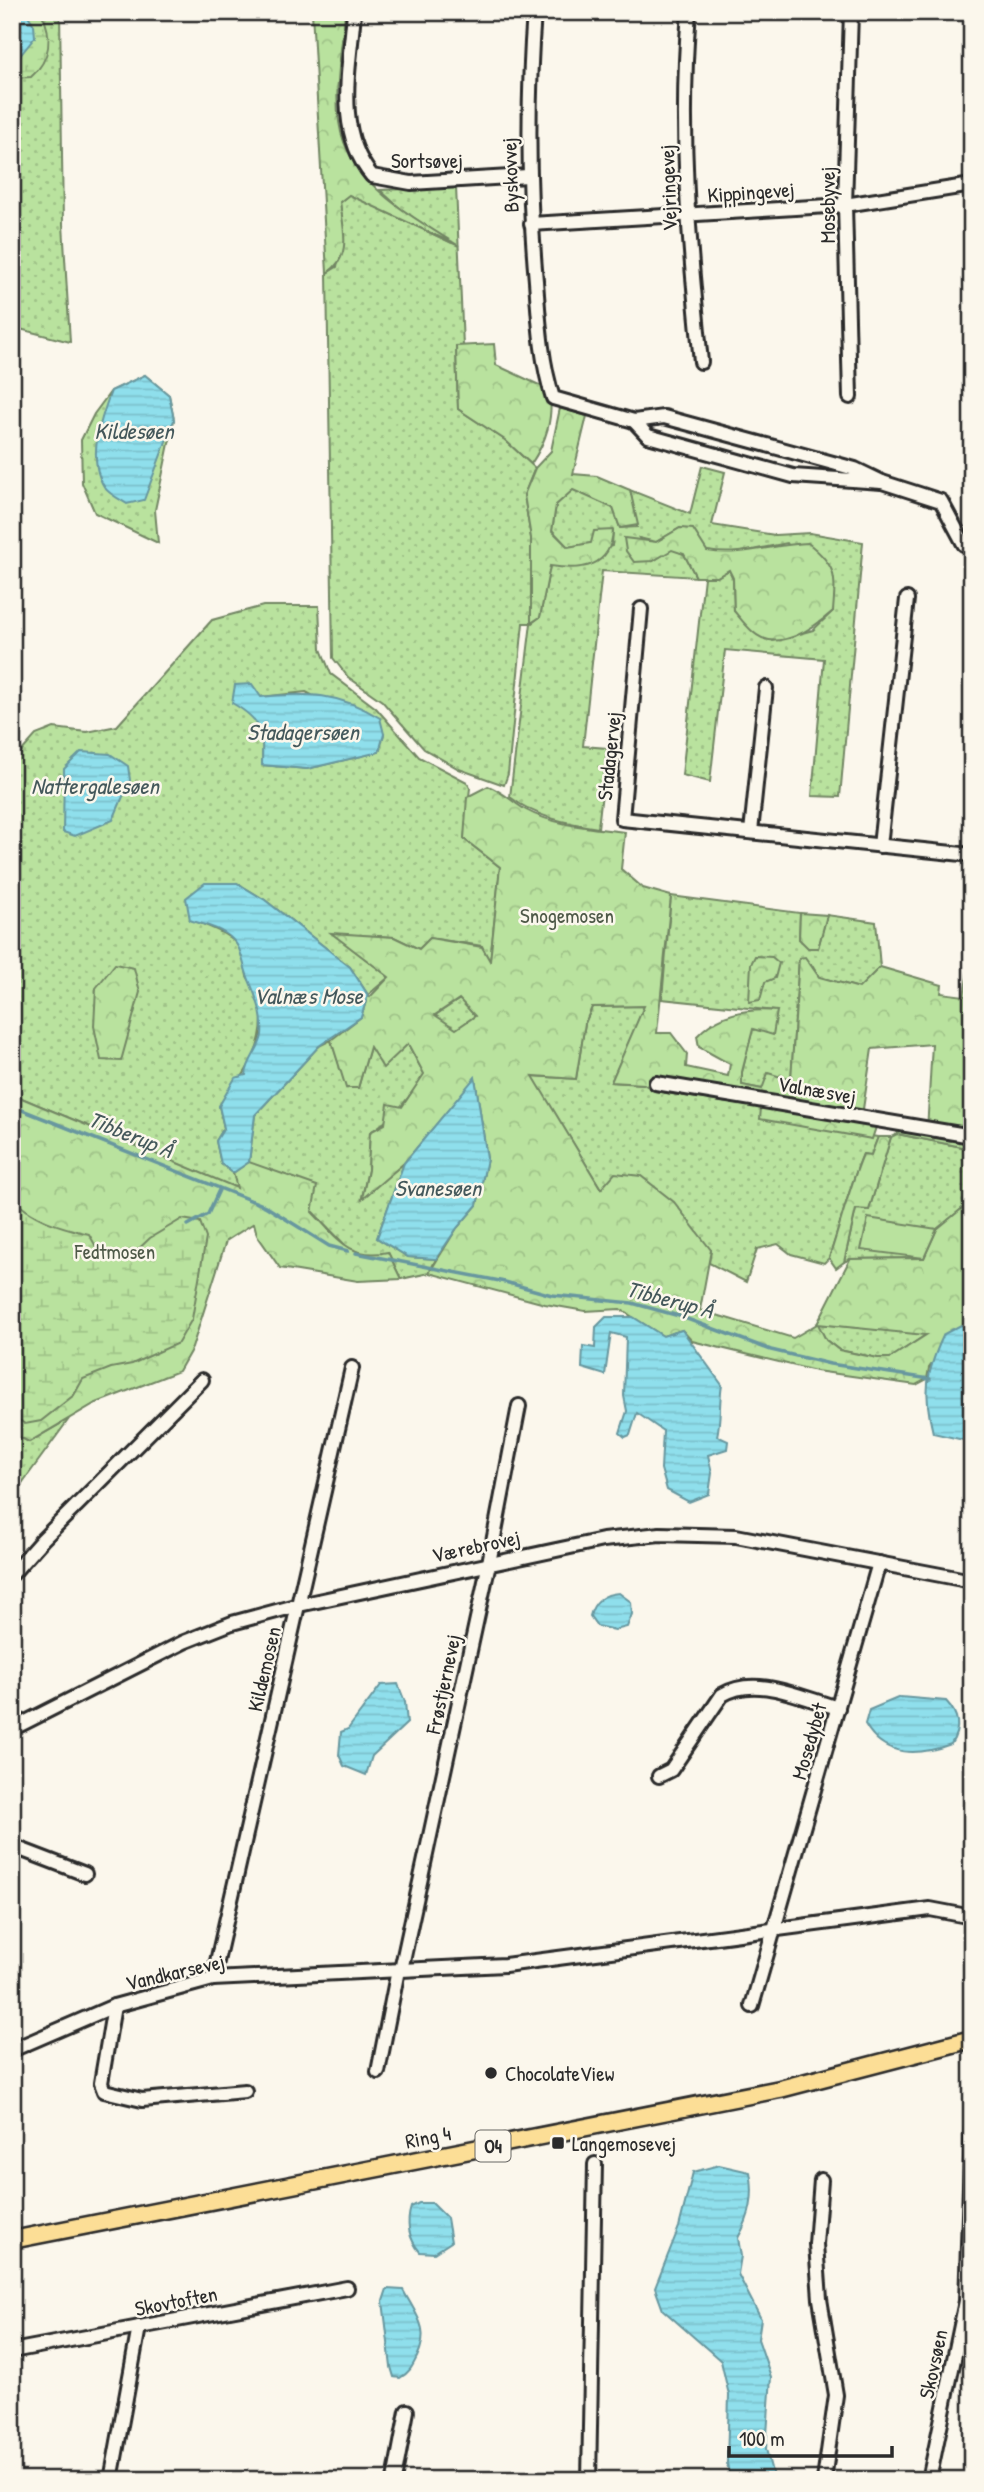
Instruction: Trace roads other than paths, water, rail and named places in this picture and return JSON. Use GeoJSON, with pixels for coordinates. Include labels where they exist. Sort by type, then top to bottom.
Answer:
{"type":"FeatureCollection","features":[{"type":"Feature","properties":{"kind":"main road","name":"Ring 4"},"geometry":{"type":"LineString","coordinates":[[12,2240],[780,2089],[972,2039]]}},
{"type":"Feature","properties":{"kind":"street","name":"Sortsøvej"},"geometry":{"type":"LineString","coordinates":[[354,12],[347,126],[359,161],[372,176],[411,183],[528,176]]}},
{"type":"Feature","properties":{"kind":"street","name":"Byskovvej"},"geometry":{"type":"LineString","coordinates":[[534,12],[527,103],[528,176],[541,336],[553,398],[634,421]]}},
{"type":"Feature","properties":{"kind":"street","name":"Vejringevej"},"geometry":{"type":"LineString","coordinates":[[689,12],[685,65],[686,215],[701,362]]}},
{"type":"Feature","properties":{"kind":"street","name":"Mosebyvej"},"geometry":{"type":"LineString","coordinates":[[850,12],[845,205],[850,397]]}},
{"type":"Feature","properties":{"kind":"street","name":"Kippingevej"},"geometry":{"type":"LineString","coordinates":[[531,224],[845,205],[972,184]]}},
{"type":"Feature","properties":{"kind":"street"},"geometry":{"type":"LineString","coordinates":[[634,421],[664,417],[855,469],[882,482],[941,501],[964,544],[972,544]]}},
{"type":"Feature","properties":{"kind":"street"},"geometry":{"type":"LineString","coordinates":[[634,421],[648,436],[793,476],[882,482]]}},
{"type":"Feature","properties":{"kind":"street"},"geometry":{"type":"LineString","coordinates":[[880,846],[907,598]]}},
{"type":"Feature","properties":{"kind":"street","name":"Stadagervej"},"geometry":{"type":"LineString","coordinates":[[641,609],[622,819],[972,855]]}},
{"type":"Feature","properties":{"kind":"street"},"geometry":{"type":"LineString","coordinates":[[751,832],[766,688]]}},
{"type":"Feature","properties":{"kind":"street","name":"Valnæsvej"},"geometry":{"type":"LineString","coordinates":[[656,1083],[972,1136]]}},
{"type":"Feature","properties":{"kind":"street","name":"Kildemosen"},"geometry":{"type":"LineString","coordinates":[[213,1979],[352,1368]]}},
{"type":"Feature","properties":{"kind":"street"},"geometry":{"type":"LineString","coordinates":[[12,1574],[42,1540],[202,1380]]}},
{"type":"Feature","properties":{"kind":"street","name":"Frøstjernevej"},"geometry":{"type":"LineString","coordinates":[[399,1970],[489,1563],[519,1406]]}},
{"type":"Feature","properties":{"kind":"street","name":"Værebrovej"},"geometry":{"type":"LineString","coordinates":[[12,1729],[184,1642],[232,1623],[299,1605],[489,1563],[625,1537],[705,1534],[768,1541],[972,1581]]}},
{"type":"Feature","properties":{"kind":"street","name":"Mosedybet"},"geometry":{"type":"LineString","coordinates":[[775,1928],[879,1563]]}},
{"type":"Feature","properties":{"kind":"street"},"geometry":{"type":"LineString","coordinates":[[659,1776],[671,1770],[722,1695],[734,1688],[757,1686],[838,1708]]}},
{"type":"Feature","properties":{"kind":"street"},"geometry":{"type":"LineString","coordinates":[[12,1846],[85,1874]]}},
{"type":"Feature","properties":{"kind":"street","name":"Vandkarsevej"},"geometry":{"type":"LineString","coordinates":[[12,2050],[114,2006],[213,1979],[505,1965],[930,1909],[972,1917]]}},
{"type":"Feature","properties":{"kind":"street"},"geometry":{"type":"LineString","coordinates":[[752,2006],[775,1928]]}},
{"type":"Feature","properties":{"kind":"street"},"geometry":{"type":"LineString","coordinates":[[378,2073],[399,1970]]}},
{"type":"Feature","properties":{"kind":"street"},"geometry":{"type":"LineString","coordinates":[[114,2006],[100,2083],[104,2091],[142,2100],[245,2091]]}},
{"type":"Feature","properties":{"kind":"street","name":"Skovsøen"},"geometry":{"type":"LineString","coordinates":[[929,2480],[966,2301],[972,2129]]}},
{"type":"Feature","properties":{"kind":"street"},"geometry":{"type":"LineString","coordinates":[[589,2480],[595,2164]]}},
{"type":"Feature","properties":{"kind":"street"},"geometry":{"type":"LineString","coordinates":[[821,2180],[816,2244],[820,2299],[836,2395],[824,2480]]}},
{"type":"Feature","properties":{"kind":"street","name":"Skovtoften"},"geometry":{"type":"LineString","coordinates":[[12,2351],[347,2288]]}},
{"type":"Feature","properties":{"kind":"street"},"geometry":{"type":"LineString","coordinates":[[111,2480],[139,2327]]}},
{"type":"Feature","properties":{"kind":"street"},"geometry":{"type":"LineString","coordinates":[[394,2480],[407,2411]]}},
{"type":"Feature","properties":{"kind":"water"},"geometry":{"type":"Polygon","coordinates":[[[12,12],[26,12],[34,25],[35,37],[19,57],[12,59],[12,12]]]}},
{"type":"Feature","properties":{"kind":"water","name":"Kildesøen"},"geometry":{"type":"Polygon","coordinates":[[[145,375],[169,395],[174,420],[144,500],[127,504],[112,495],[99,477],[97,439],[111,391],[145,375]]]}},
{"type":"Feature","properties":{"kind":"water","name":"Stadagersøen"},"geometry":{"type":"Polygon","coordinates":[[[252,684],[261,697],[323,696],[351,703],[380,718],[384,734],[379,752],[307,769],[262,765],[259,728],[250,715],[232,703],[235,685],[252,684]]]}},
{"type":"Feature","properties":{"kind":"water","name":"Nattergalesøen"},"geometry":{"type":"Polygon","coordinates":[[[81,752],[110,754],[128,766],[130,780],[113,820],[75,836],[63,832],[64,769],[81,752]]]}},
{"type":"Feature","properties":{"kind":"water","name":"Valnæs Mose"},"geometry":{"type":"Polygon","coordinates":[[[205,883],[237,883],[265,900],[350,967],[368,995],[361,1017],[319,1046],[255,1115],[249,1162],[233,1173],[221,1164],[216,1141],[224,1128],[219,1106],[235,1078],[246,1075],[261,1040],[262,1019],[236,943],[222,932],[190,920],[186,898],[205,883]]]}},
{"type":"Feature","properties":{"kind":"water","name":"Svanesøen"},"geometry":{"type":"Polygon","coordinates":[[[475,1077],[487,1159],[477,1205],[436,1259],[408,1257],[377,1238],[404,1163],[475,1077]]]}},
{"type":"Feature","properties":{"kind":"water"},"geometry":{"type":"Polygon","coordinates":[[[606,1317],[633,1317],[663,1336],[682,1330],[722,1385],[717,1436],[728,1441],[727,1449],[708,1455],[712,1473],[709,1494],[689,1502],[667,1490],[661,1469],[663,1431],[637,1413],[630,1435],[625,1437],[620,1433],[627,1411],[624,1396],[626,1337],[611,1333],[605,1375],[582,1368],[583,1346],[595,1348],[596,1327],[606,1317]]]}},
{"type":"Feature","properties":{"kind":"water"},"geometry":{"type":"Polygon","coordinates":[[[972,1324],[972,1442],[933,1433],[927,1394],[933,1360],[944,1334],[961,1325],[972,1324]]]}},
{"type":"Feature","properties":{"kind":"water"},"geometry":{"type":"Polygon","coordinates":[[[619,1593],[631,1602],[632,1614],[627,1627],[615,1630],[597,1626],[590,1616],[594,1606],[604,1596],[619,1593]]]}},
{"type":"Feature","properties":{"kind":"water"},"geometry":{"type":"Polygon","coordinates":[[[398,1684],[405,1702],[407,1723],[372,1756],[366,1775],[344,1766],[339,1755],[341,1732],[348,1729],[381,1685],[398,1684]]]}},
{"type":"Feature","properties":{"kind":"water"},"geometry":{"type":"Polygon","coordinates":[[[900,1697],[946,1701],[954,1711],[957,1722],[951,1744],[927,1751],[903,1751],[882,1743],[873,1735],[865,1724],[869,1710],[900,1697]]]}},
{"type":"Feature","properties":{"kind":"water"},"geometry":{"type":"Polygon","coordinates":[[[719,2165],[750,2172],[752,2198],[746,2222],[738,2238],[741,2256],[738,2274],[761,2319],[758,2339],[771,2377],[766,2449],[774,2480],[730,2480],[727,2463],[729,2395],[721,2361],[663,2310],[655,2288],[679,2227],[693,2172],[719,2165]]]}},
{"type":"Feature","properties":{"kind":"water"},"geometry":{"type":"Polygon","coordinates":[[[419,2203],[432,2203],[447,2218],[451,2242],[434,2253],[420,2252],[411,2236],[411,2207],[419,2203]]]}},
{"type":"Feature","properties":{"kind":"water"},"geometry":{"type":"Polygon","coordinates":[[[387,2289],[403,2290],[422,2330],[423,2338],[417,2357],[406,2374],[400,2378],[394,2377],[391,2367],[383,2301],[387,2289]]]}},
{"type":"Feature","properties":{"kind":"waterway","name":"Tibberup Å"},"geometry":{"type":"LineString","coordinates":[[12,1106],[265,1206],[329,1246],[348,1251]]}},
{"type":"Feature","properties":{"kind":"waterway"},"geometry":{"type":"LineString","coordinates":[[188,1225],[208,1214],[219,1190]]}},
{"type":"Feature","properties":{"kind":"waterway","name":"Tibberup Å"},"geometry":{"type":"LineString","coordinates":[[356,1253],[505,1282],[552,1295],[632,1303],[679,1316],[771,1350],[830,1364],[930,1379]]}},
{"type":"Feature","properties":{"kind":"place","name":"ChocolateView"},"geometry":{"type":"Point","coordinates":[491,2073]}},
{"type":"Feature","properties":{"kind":"place","name":"Langemosevej"},"geometry":{"type":"Point","coordinates":[558,2143]}},
{"type":"Feature","properties":{"kind":"park label","name":"Snogemosen"},"geometry":{"type":"Point","coordinates":[567,915]}},
{"type":"Feature","properties":{"kind":"park label","name":"Fedtmosen"},"geometry":{"type":"Point","coordinates":[115,1251]}}]}
